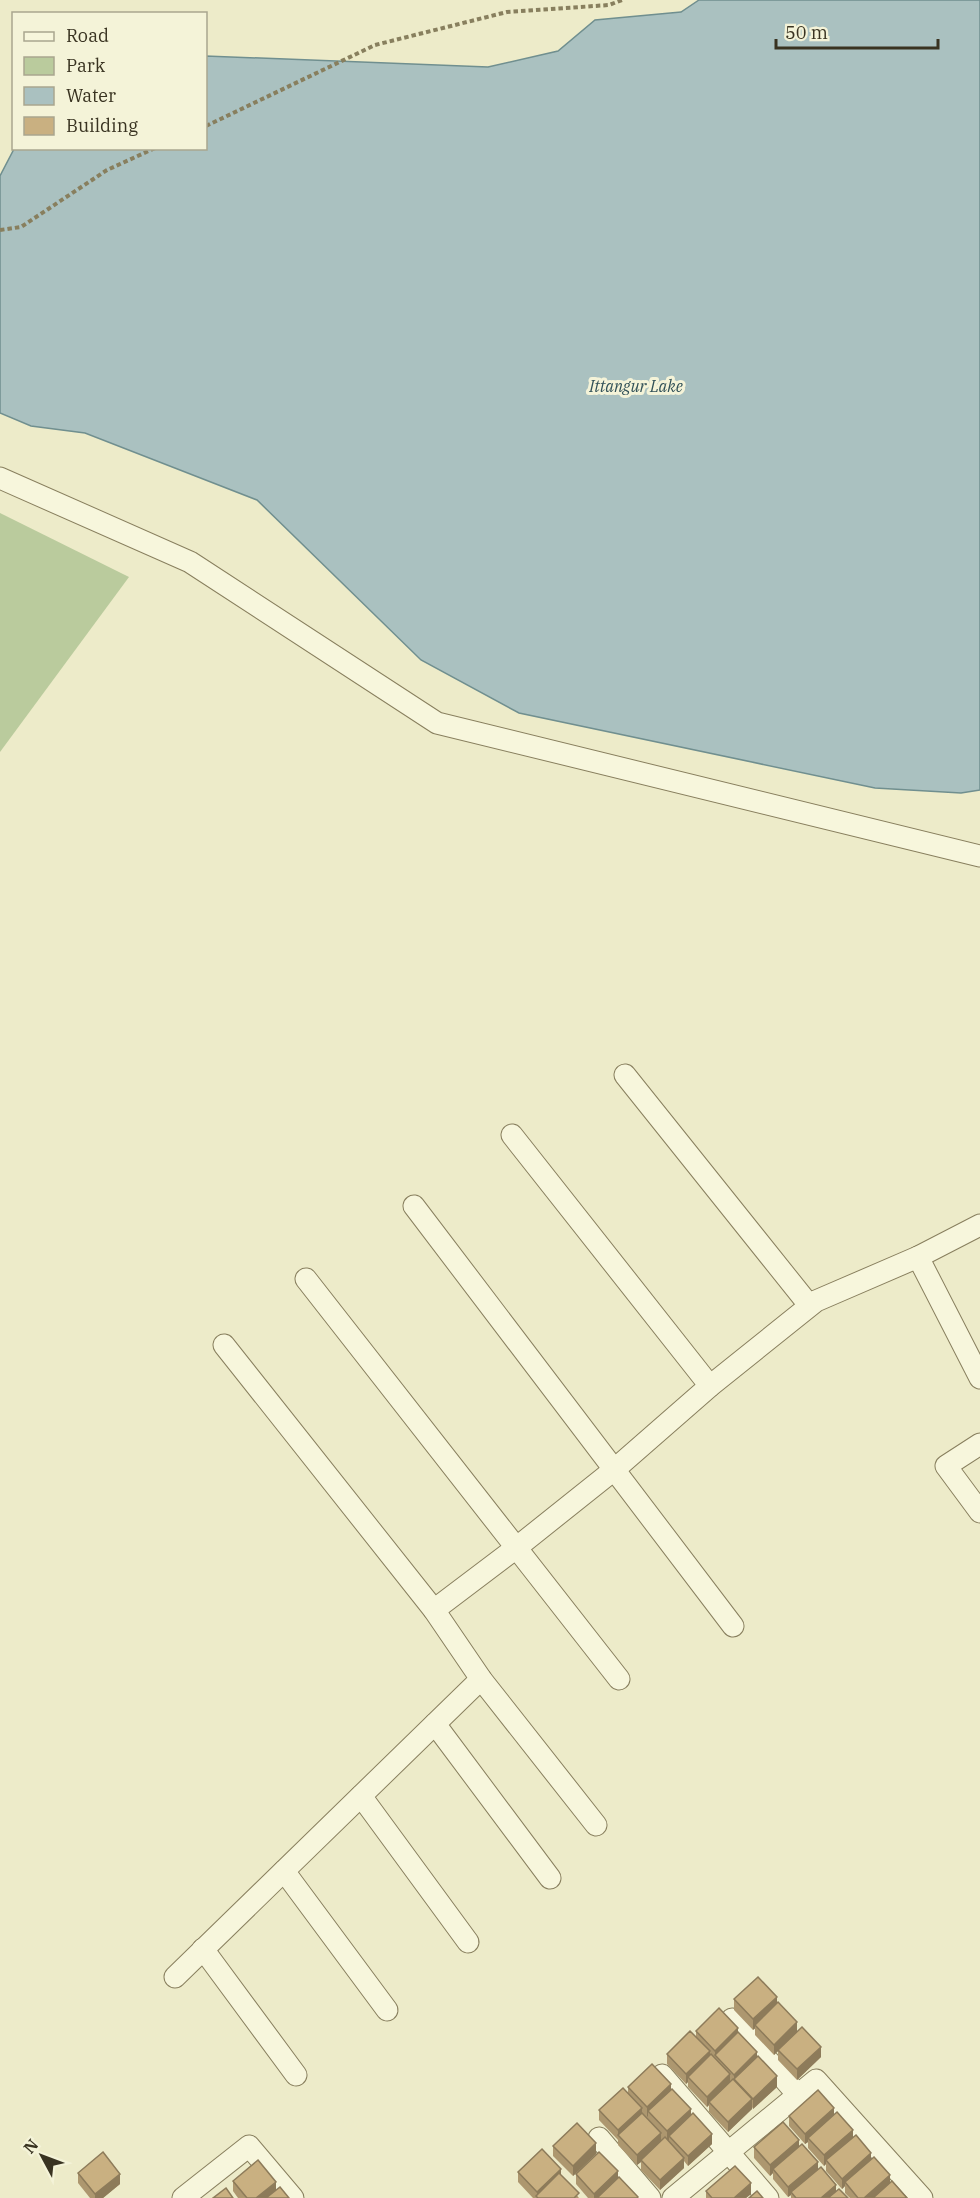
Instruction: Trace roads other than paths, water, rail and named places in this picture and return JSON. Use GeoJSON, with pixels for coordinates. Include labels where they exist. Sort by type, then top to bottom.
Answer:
{"type":"FeatureCollection","features":[{"type":"Feature","properties":{"kind":"street"},"geometry":{"type":"LineString","coordinates":[[0,478],[190,562],[437,723],[980,856]]}},
{"type":"Feature","properties":{"kind":"street"},"geometry":{"type":"LineString","coordinates":[[625,1075],[809,1305]]}},
{"type":"Feature","properties":{"kind":"street"},"geometry":{"type":"LineString","coordinates":[[512,1135],[710,1386]]}},
{"type":"Feature","properties":{"kind":"street"},"geometry":{"type":"LineString","coordinates":[[414,1206],[733,1626]]}},
{"type":"Feature","properties":{"kind":"street"},"geometry":{"type":"LineString","coordinates":[[434,1610],[516,1548],[615,1468],[710,1386],[816,1300],[918,1257],[980,1225]]}},
{"type":"Feature","properties":{"kind":"street"},"geometry":{"type":"LineString","coordinates":[[918,1257],[980,1378]]}},
{"type":"Feature","properties":{"kind":"street"},"geometry":{"type":"LineString","coordinates":[[306,1279],[619,1679]]}},
{"type":"Feature","properties":{"kind":"street"},"geometry":{"type":"LineString","coordinates":[[224,1345],[434,1610],[481,1679],[596,1825]]}},
{"type":"Feature","properties":{"kind":"street"},"geometry":{"type":"LineString","coordinates":[[980,1444],[946,1466],[980,1512]]}},
{"type":"Feature","properties":{"kind":"street"},"geometry":{"type":"LineString","coordinates":[[175,1977],[481,1679]]}},
{"type":"Feature","properties":{"kind":"street"},"geometry":{"type":"LineString","coordinates":[[435,1724],[550,1878]]}},
{"type":"Feature","properties":{"kind":"street"},"geometry":{"type":"LineString","coordinates":[[361,1796],[468,1942]]}},
{"type":"Feature","properties":{"kind":"street"},"geometry":{"type":"LineString","coordinates":[[284,1871],[387,2010]]}},
{"type":"Feature","properties":{"kind":"street"},"geometry":{"type":"LineString","coordinates":[[203,1950],[296,2075]]}},
{"type":"Feature","properties":{"kind":"street"},"geometry":{"type":"LineString","coordinates":[[732,2019],[798,2095]]}},
{"type":"Feature","properties":{"kind":"street"},"geometry":{"type":"LineString","coordinates":[[663,2075],[768,2198]]}},
{"type":"Feature","properties":{"kind":"street"},"geometry":{"type":"LineString","coordinates":[[673,2198],[816,2080],[922,2198]]}},
{"type":"Feature","properties":{"kind":"street"},"geometry":{"type":"LineString","coordinates":[[598,2138],[650,2198]]}},
{"type":"Feature","properties":{"kind":"street"},"geometry":{"type":"LineString","coordinates":[[183,2198],[249,2146],[293,2198]]}},
{"type":"Feature","properties":{"kind":"water","name":"Ittangur Lake"},"geometry":{"type":"Polygon","coordinates":[[[699,0],[980,0],[980,790],[961,793],[875,788],[519,713],[421,660],[257,500],[85,433],[31,426],[0,413],[0,176],[13,150],[207,150],[207,56],[488,67],[558,51],[595,20],[681,12],[699,0]]]}}]}
